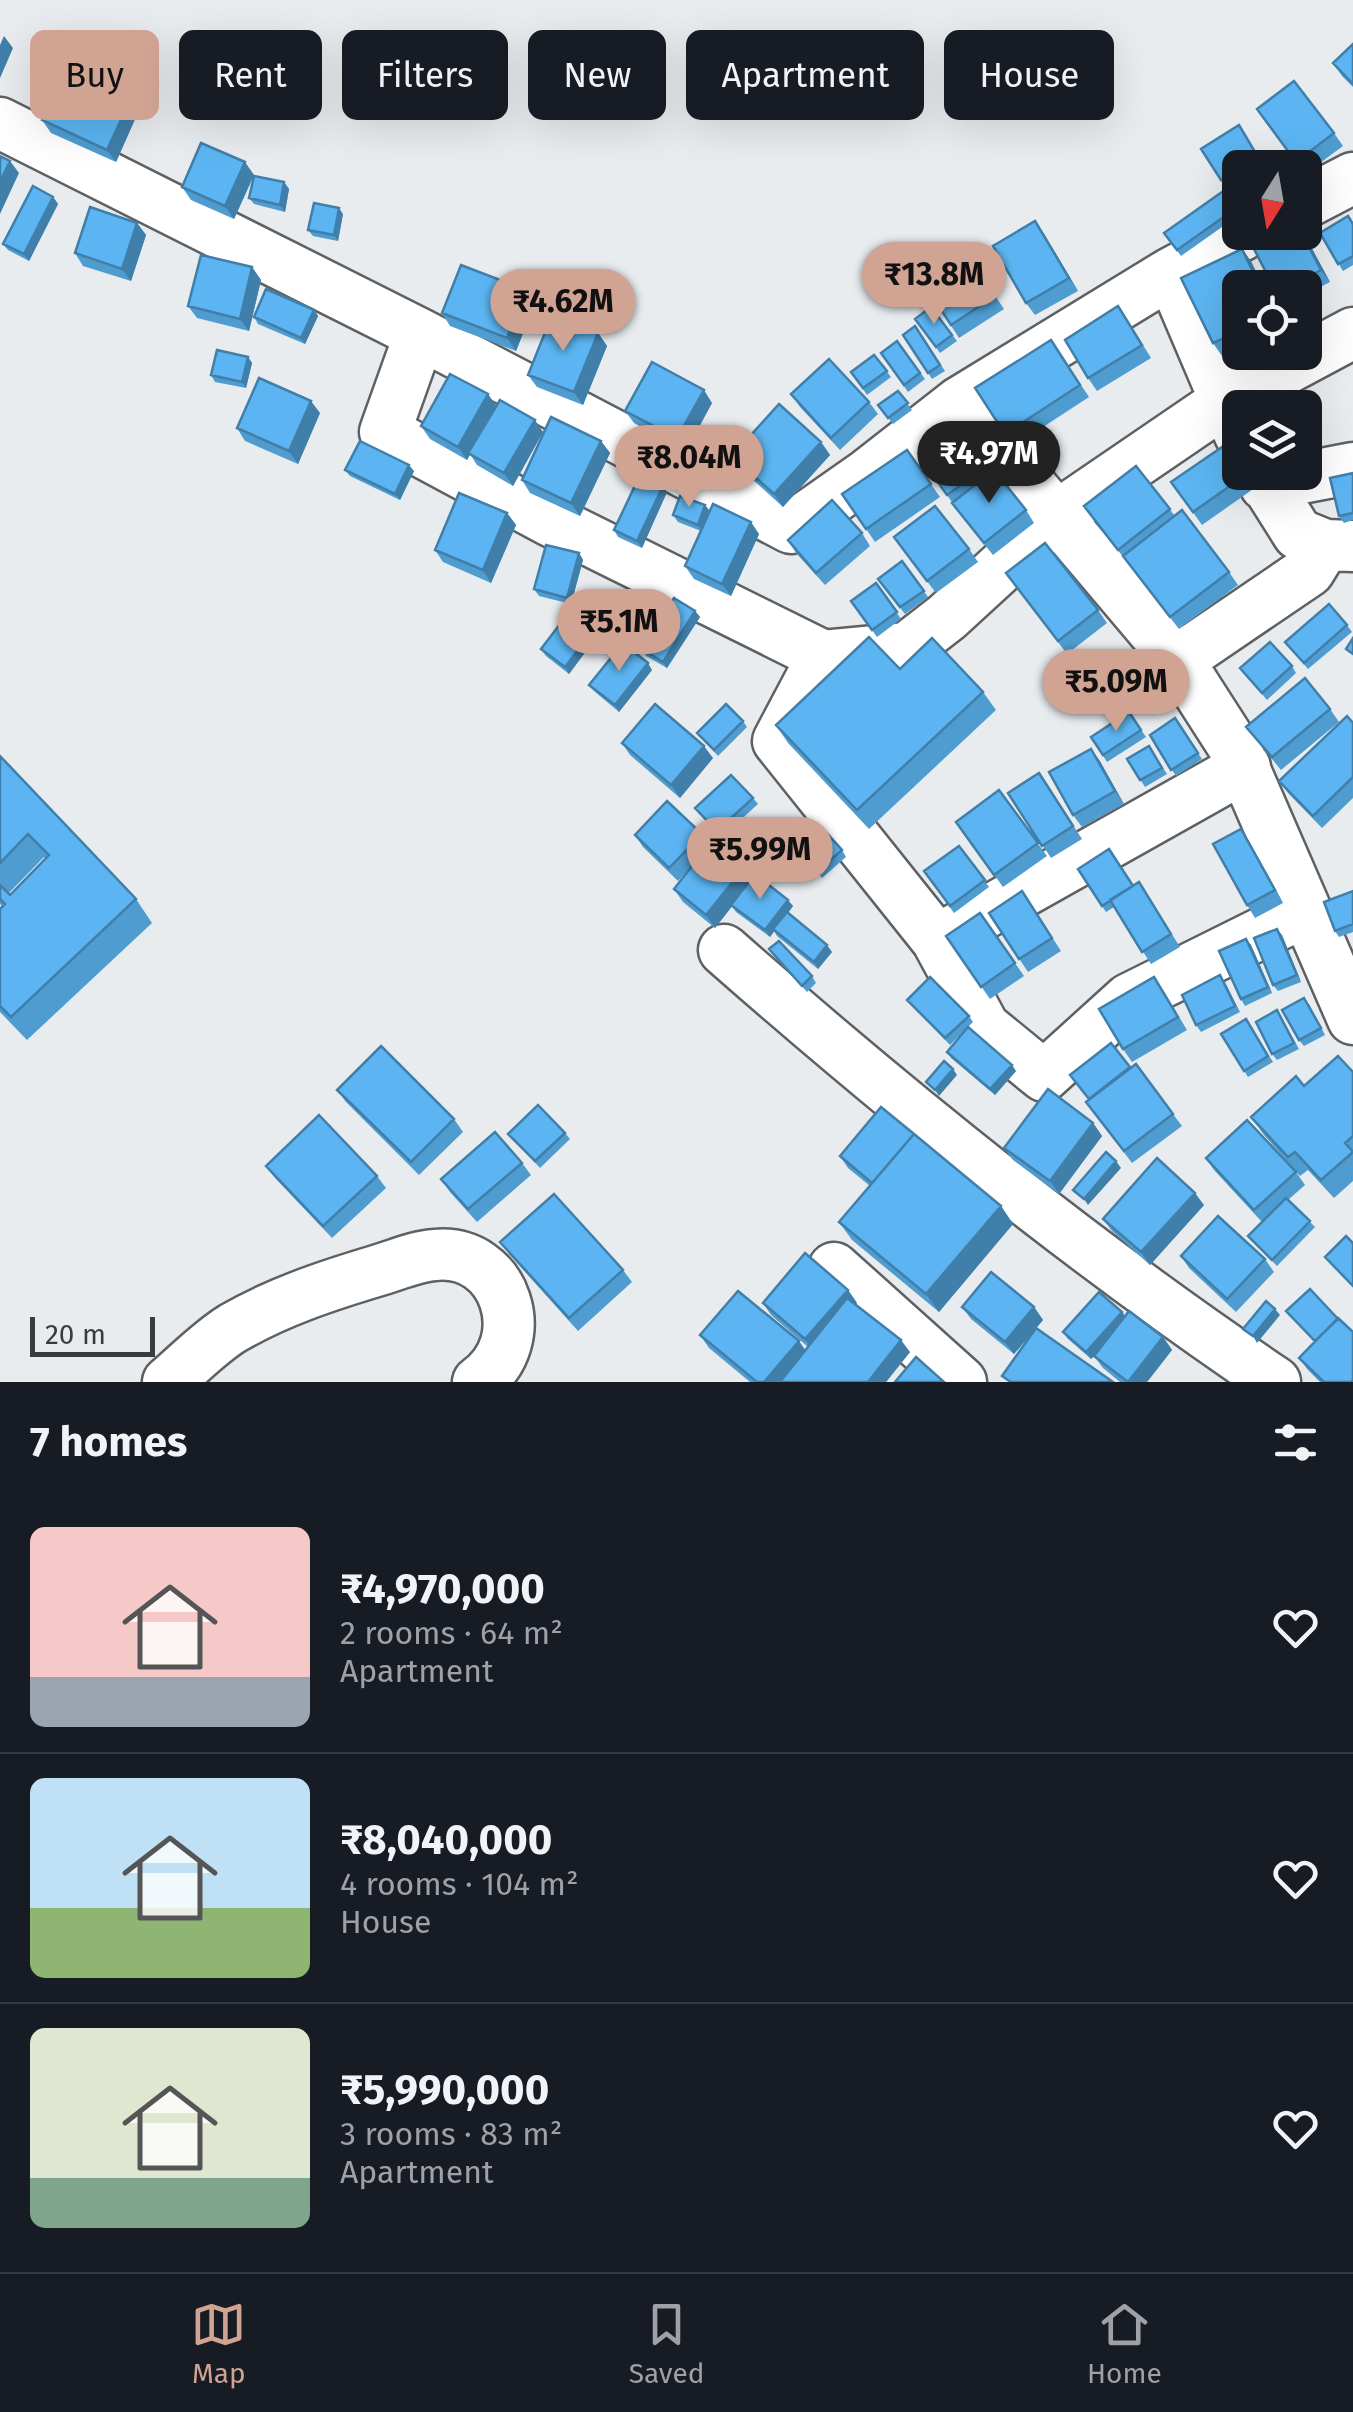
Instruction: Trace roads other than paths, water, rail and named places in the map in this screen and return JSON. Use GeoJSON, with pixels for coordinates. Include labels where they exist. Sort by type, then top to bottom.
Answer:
{"type":"FeatureCollection","features":[{"type":"Feature","properties":{"kind":"street"},"geometry":{"type":"LineString","coordinates":[[0,124],[420,334],[791,528],[960,402],[1222,246]]}},
{"type":"Feature","properties":{"kind":"street"},"geometry":{"type":"LineString","coordinates":[[1322,194],[1353,178]]}},
{"type":"Feature","properties":{"kind":"street"},"geometry":{"type":"LineString","coordinates":[[1171,273],[1222,394]]}},
{"type":"Feature","properties":{"kind":"street"},"geometry":{"type":"LineString","coordinates":[[1272,390],[1353,333]]}},
{"type":"Feature","properties":{"kind":"street"},"geometry":{"type":"LineString","coordinates":[[420,334],[385,432],[547,519],[823,656],[907,648],[948,617],[1057,516],[1222,424]]}},
{"type":"Feature","properties":{"kind":"street"},"geometry":{"type":"LineString","coordinates":[[960,402],[1178,660],[1245,766],[1304,912],[1348,995]]}},
{"type":"Feature","properties":{"kind":"street"},"geometry":{"type":"LineString","coordinates":[[1322,471],[1353,468]]}},
{"type":"Feature","properties":{"kind":"street"},"geometry":{"type":"LineString","coordinates":[[1270,490],[1298,534],[1339,545]]}},
{"type":"Feature","properties":{"kind":"street"},"geometry":{"type":"LineString","coordinates":[[1178,660],[1309,572],[1339,545]]}},
{"type":"Feature","properties":{"kind":"street"},"geometry":{"type":"LineString","coordinates":[[823,656],[778,741],[936,940],[984,1027],[1044,1076],[1129,998],[1304,912]]}},
{"type":"Feature","properties":{"kind":"street"},"geometry":{"type":"LineString","coordinates":[[936,940],[1245,766]]}},
{"type":"Feature","properties":{"kind":"street"},"geometry":{"type":"LineString","coordinates":[[724,950],[823,1037],[1096,1255],[1275,1382]]}},
{"type":"Feature","properties":{"kind":"street"},"geometry":{"type":"LineString","coordinates":[[168,1382],[230,1330],[274,1307],[323,1287],[434,1254],[462,1256],[481,1266],[504,1294],[512,1321],[504,1352],[478,1382]]}},
{"type":"Feature","properties":{"kind":"street"},"geometry":{"type":"LineString","coordinates":[[834,1268],[961,1382]]}}]}
